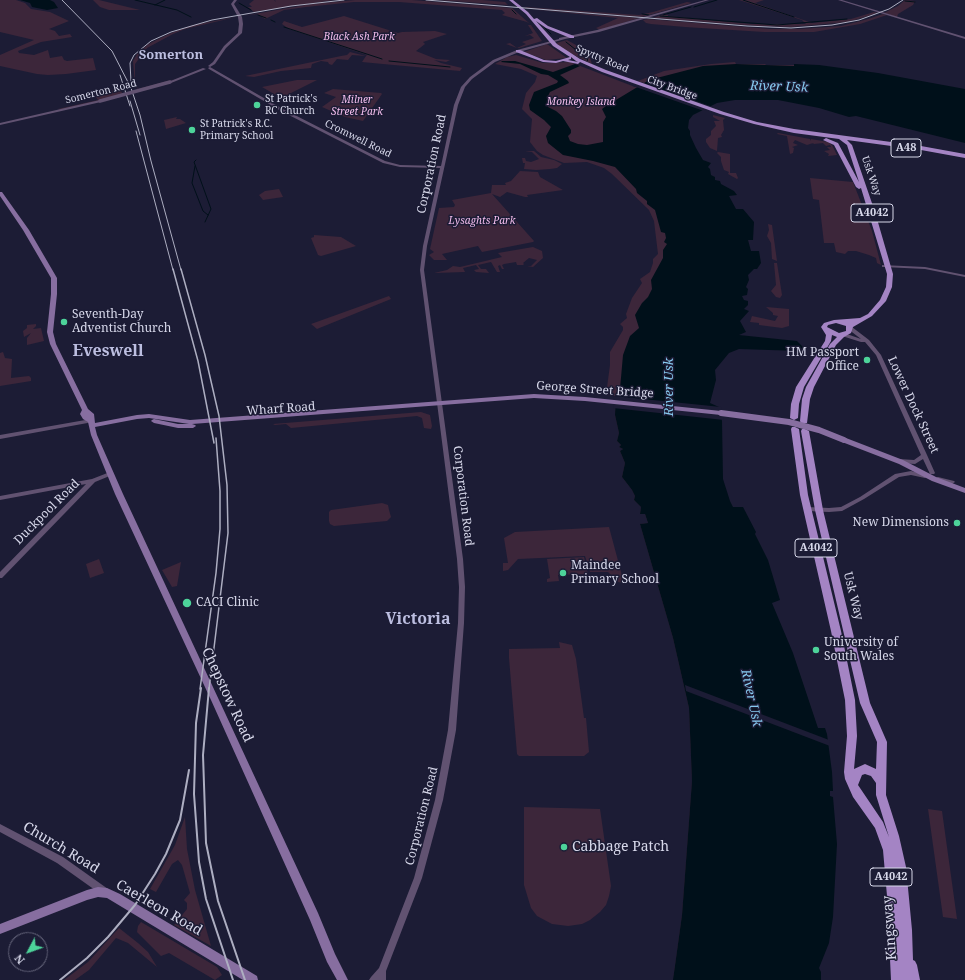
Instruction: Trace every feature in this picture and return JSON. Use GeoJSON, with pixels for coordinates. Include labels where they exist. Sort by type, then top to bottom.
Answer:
{"type":"FeatureCollection","features":[{"type":"Feature","properties":{"kind":"main road","name":"Spytty Road"},"geometry":{"type":"LineString","coordinates":[[507,0],[527,17],[562,54],[603,72]]}},
{"type":"Feature","properties":{"kind":"main road","name":"Spytty Road"},"geometry":{"type":"LineString","coordinates":[[511,0],[531,17],[549,42],[572,58]]}},
{"type":"Feature","properties":{"kind":"main road"},"geometry":{"type":"LineString","coordinates":[[531,17],[547,27],[572,37]]}},
{"type":"Feature","properties":{"kind":"main road","name":"A48"},"geometry":{"type":"LineString","coordinates":[[518,51],[543,61],[572,58],[577,62]]}},
{"type":"Feature","properties":{"kind":"main road","name":"A48"},"geometry":{"type":"LineString","coordinates":[[564,60],[577,62],[603,72]]}},
{"type":"Feature","properties":{"kind":"main road","name":"City Bridge"},"geometry":{"type":"LineString","coordinates":[[603,72],[735,119]]}},
{"type":"Feature","properties":{"kind":"main road","name":"A48"},"geometry":{"type":"LineString","coordinates":[[735,119],[778,131],[826,140]]}},
{"type":"Feature","properties":{"kind":"main road","name":"Usk Way"},"geometry":{"type":"LineString","coordinates":[[735,119],[845,141],[965,157]]}},
{"type":"Feature","properties":{"kind":"main road","name":"Usk Way"},"geometry":{"type":"LineString","coordinates":[[826,140],[921,148],[965,157]]}},
{"type":"Feature","properties":{"kind":"main road","name":"Usk Way"},"geometry":{"type":"LineString","coordinates":[[826,140],[836,144],[864,199],[886,266],[886,281],[884,290],[878,302],[863,316],[855,320],[840,322]]}},
{"type":"Feature","properties":{"kind":"main road","name":"Usk Way"},"geometry":{"type":"LineString","coordinates":[[845,141],[852,154],[872,212],[890,283],[883,301],[870,315],[850,328]]}},
{"type":"Feature","properties":{"kind":"main road","name":"Usk Way"},"geometry":{"type":"LineString","coordinates":[[843,157],[844,153],[840,145],[845,141]]}},
{"type":"Feature","properties":{"kind":"main road","name":"Usk Way"},"geometry":{"type":"LineString","coordinates":[[852,154],[853,147],[855,146],[878,145]]}},
{"type":"Feature","properties":{"kind":"main road","name":"Chepstow Road"},"geometry":{"type":"LineString","coordinates":[[0,193],[26,230],[54,278],[50,332],[60,359],[85,410],[83,414],[92,426],[110,474],[215,700],[314,917],[331,958],[343,980]]}},
{"type":"Feature","properties":{"kind":"main road","name":"A4042"},"geometry":{"type":"LineString","coordinates":[[826,330],[824,325],[827,322],[840,322]]}},
{"type":"Feature","properties":{"kind":"main road"},"geometry":{"type":"LineString","coordinates":[[840,322],[850,328]]}},
{"type":"Feature","properties":{"kind":"main road","name":"A4042"},"geometry":{"type":"LineString","coordinates":[[804,421],[806,399],[810,387],[833,344],[849,332],[850,328]]}},
{"type":"Feature","properties":{"kind":"main road"},"geometry":{"type":"LineString","coordinates":[[826,330],[834,335],[843,335]]}},
{"type":"Feature","properties":{"kind":"main road"},"geometry":{"type":"LineString","coordinates":[[794,418],[795,404],[800,387],[828,340],[829,335],[826,330]]}},
{"type":"Feature","properties":{"kind":"main road","name":"George Street Bridge"},"geometry":{"type":"LineString","coordinates":[[472,402],[488,403],[534,396],[570,398],[766,418],[820,430],[933,476]]}},
{"type":"Feature","properties":{"kind":"main road","name":"Wharf Road"},"geometry":{"type":"LineString","coordinates":[[92,426],[141,420],[189,426],[472,402]]}},
{"type":"Feature","properties":{"kind":"main road","name":"Wharf Road"},"geometry":{"type":"LineString","coordinates":[[92,426],[149,416],[190,422],[416,405],[439,406]]}},
{"type":"Feature","properties":{"kind":"main road","name":"Usk Way"},"geometry":{"type":"LineString","coordinates":[[795,429],[807,509],[836,631],[850,700],[852,736],[850,751]]}},
{"type":"Feature","properties":{"kind":"main road","name":"Usk Way"},"geometry":{"type":"LineString","coordinates":[[805,431],[819,510],[865,703],[882,742],[882,763]]}},
{"type":"Feature","properties":{"kind":"main road"},"geometry":{"type":"LineString","coordinates":[[933,476],[965,487]]}},
{"type":"Feature","properties":{"kind":"main road"},"geometry":{"type":"LineString","coordinates":[[933,476],[965,491]]}},
{"type":"Feature","properties":{"kind":"main road","name":"Kingsway"},"geometry":{"type":"LineString","coordinates":[[850,751],[849,772],[853,785],[860,799],[879,825],[888,850],[893,896],[897,980]]}},
{"type":"Feature","properties":{"kind":"main road","name":"Kingsway"},"geometry":{"type":"LineString","coordinates":[[882,763],[882,799],[890,821],[897,848],[906,930],[908,980]]}},
{"type":"Feature","properties":{"kind":"main road"},"geometry":{"type":"LineString","coordinates":[[853,785],[857,774],[862,770],[873,772],[881,781]]}},
{"type":"Feature","properties":{"kind":"main road","name":"Caerleon Road"},"geometry":{"type":"LineString","coordinates":[[0,929],[87,895],[98,892],[107,893],[253,980]]}},
{"type":"Feature","properties":{"kind":"main road","name":"A4042"},"geometry":{"type":"LineString","coordinates":[[906,930],[914,980]]}},
{"type":"Feature","properties":{"kind":"street"},"geometry":{"type":"LineString","coordinates":[[210,67],[225,47],[240,33],[240,17],[232,4],[235,0]]}},
{"type":"Feature","properties":{"kind":"street","name":"Corporation Road"},"geometry":{"type":"LineString","coordinates":[[382,975],[418,878],[431,833],[452,730],[457,685],[462,587],[446,462],[447,455],[439,406],[422,270],[425,244],[460,94],[470,78],[491,62],[507,55],[549,42],[708,0]]}},
{"type":"Feature","properties":{"kind":"street"},"geometry":{"type":"LineString","coordinates":[[839,0],[965,38]]}},
{"type":"Feature","properties":{"kind":"street"},"geometry":{"type":"LineString","coordinates":[[507,55],[526,55]]}},
{"type":"Feature","properties":{"kind":"street","name":"Somerton Road"},"geometry":{"type":"LineString","coordinates":[[0,124],[100,101],[170,82],[210,67]]}},
{"type":"Feature","properties":{"kind":"street","name":"Cromwell Road"},"geometry":{"type":"LineString","coordinates":[[210,67],[282,110],[384,162],[400,166],[442,167]]}},
{"type":"Feature","properties":{"kind":"street"},"geometry":{"type":"LineString","coordinates":[[886,266],[925,268],[965,276]]}},
{"type":"Feature","properties":{"kind":"street","name":"Lower Dock Street"},"geometry":{"type":"LineString","coordinates":[[850,328],[873,347],[882,363],[933,476]]}},
{"type":"Feature","properties":{"kind":"street","name":"Lower Dock Street"},"geometry":{"type":"LineString","coordinates":[[843,335],[858,339],[873,347]]}},
{"type":"Feature","properties":{"kind":"street"},"geometry":{"type":"LineString","coordinates":[[0,437],[92,426]]}},
{"type":"Feature","properties":{"kind":"street"},"geometry":{"type":"LineString","coordinates":[[899,462],[915,462],[924,455]]}},
{"type":"Feature","properties":{"kind":"street"},"geometry":{"type":"LineString","coordinates":[[807,509],[834,510],[848,506],[898,475],[904,468],[899,462]]}},
{"type":"Feature","properties":{"kind":"street"},"geometry":{"type":"LineString","coordinates":[[0,498],[93,481],[110,474]]}},
{"type":"Feature","properties":{"kind":"street"},"geometry":{"type":"LineString","coordinates":[[898,475],[916,474],[933,476]]}},
{"type":"Feature","properties":{"kind":"street","name":"Duckpool Road"},"geometry":{"type":"LineString","coordinates":[[0,576],[93,481]]}},
{"type":"Feature","properties":{"kind":"street","name":"Church Road"},"geometry":{"type":"LineString","coordinates":[[0,828],[60,860],[107,893]]}},
{"type":"Feature","properties":{"kind":"street"},"geometry":{"type":"LineString","coordinates":[[374,980],[382,975]]}},
{"type":"Feature","properties":{"kind":"green space"},"geometry":{"type":"Polygon","coordinates":[[[0,0],[16,0],[25,3],[31,9],[50,12],[69,21],[49,29],[55,31],[59,36],[70,34],[72,37],[41,42],[18,51],[19,53],[34,55],[48,50],[50,58],[62,56],[64,60],[67,61],[93,58],[96,70],[48,75],[0,66],[0,55],[34,40],[0,32],[0,0]]]}},
{"type":"Feature","properties":{"kind":"green space"},"geometry":{"type":"Polygon","coordinates":[[[93,0],[99,0],[140,10],[109,10],[100,7],[93,0]]]}},
{"type":"Feature","properties":{"kind":"green space"},"geometry":{"type":"Polygon","coordinates":[[[254,0],[274,0],[276,2],[275,0],[334,0],[254,12],[248,7],[252,7],[249,4],[254,0]]]}},
{"type":"Feature","properties":{"kind":"green space"},"geometry":{"type":"Polygon","coordinates":[[[355,0],[412,0],[512,8],[530,24],[502,15],[505,13],[502,10],[399,2],[354,2],[306,7],[284,10],[265,19],[257,14],[243,16],[311,4],[355,0]]]}},
{"type":"Feature","properties":{"kind":"green space"},"geometry":{"type":"Polygon","coordinates":[[[437,0],[482,0],[505,2],[508,5],[437,0]]]}},
{"type":"Feature","properties":{"kind":"green space"},"geometry":{"type":"Polygon","coordinates":[[[739,0],[764,0],[755,3],[812,23],[851,19],[874,12],[878,13],[848,22],[792,27],[653,18],[665,14],[668,16],[752,24],[806,24],[802,20],[739,0]]]}},
{"type":"Feature","properties":{"kind":"green space"},"geometry":{"type":"Polygon","coordinates":[[[905,0],[915,1],[913,5],[898,14],[897,17],[884,13],[898,6],[905,0]]]}},
{"type":"Feature","properties":{"kind":"green space"},"geometry":{"type":"Polygon","coordinates":[[[687,2],[692,3],[642,17],[525,7],[639,15],[687,2]]]}},
{"type":"Feature","properties":{"kind":"green space"},"geometry":{"type":"Polygon","coordinates":[[[528,9],[639,18],[600,30],[596,28],[618,18],[528,9]]]}},
{"type":"Feature","properties":{"kind":"green space"},"geometry":{"type":"Polygon","coordinates":[[[883,14],[887,15],[860,24],[814,32],[764,32],[685,27],[651,24],[646,23],[643,20],[648,19],[770,29],[800,29],[841,26],[883,14]]]}},
{"type":"Feature","properties":{"kind":"green space","name":"Black Ash Park"},"geometry":{"type":"Polygon","coordinates":[[[344,16],[398,33],[435,31],[447,34],[423,42],[425,44],[416,51],[436,59],[450,60],[446,62],[434,60],[462,68],[460,71],[362,62],[367,55],[289,29],[282,24],[284,21],[302,27],[344,16]]]}},
{"type":"Feature","properties":{"kind":"green space"},"geometry":{"type":"Polygon","coordinates":[[[236,17],[185,29],[147,48],[135,64],[135,79],[138,89],[175,79],[139,91],[135,85],[133,61],[137,54],[148,44],[193,25],[236,17]]]}},
{"type":"Feature","properties":{"kind":"green space"},"geometry":{"type":"Polygon","coordinates":[[[528,25],[531,25],[542,41],[517,48],[526,44],[522,42],[534,38],[530,35],[525,36],[533,33],[528,25]]]}},
{"type":"Feature","properties":{"kind":"green space"},"geometry":{"type":"Polygon","coordinates":[[[567,40],[576,45],[590,58],[592,64],[568,52],[556,43],[567,40]]]}},
{"type":"Feature","properties":{"kind":"green space"},"geometry":{"type":"Polygon","coordinates":[[[510,43],[517,48],[506,44],[510,43]]]}},
{"type":"Feature","properties":{"kind":"green space"},"geometry":{"type":"Polygon","coordinates":[[[547,44],[567,58],[546,60],[524,52],[547,44]]]}},
{"type":"Feature","properties":{"kind":"green space"},"geometry":{"type":"Polygon","coordinates":[[[350,52],[366,56],[352,55],[348,60],[337,59],[332,65],[328,62],[321,61],[312,64],[311,68],[281,71],[254,77],[245,76],[347,55],[350,52]]]}},
{"type":"Feature","properties":{"kind":"green space","name":"Monkey Island"},"geometry":{"type":"Polygon","coordinates":[[[516,55],[543,63],[570,62],[635,87],[643,83],[638,81],[664,71],[711,64],[735,62],[736,64],[819,65],[701,83],[663,187],[725,694],[673,980],[682,915],[692,781],[689,708],[673,638],[640,524],[648,523],[645,514],[640,514],[641,507],[634,500],[635,496],[632,490],[622,477],[625,463],[620,451],[623,449],[619,447],[621,445],[617,441],[619,433],[615,415],[616,396],[606,395],[610,365],[610,352],[623,330],[623,327],[620,324],[627,318],[626,314],[632,298],[642,283],[640,279],[650,272],[653,259],[658,254],[654,221],[649,210],[604,168],[587,162],[564,163],[543,155],[537,151],[530,142],[532,119],[522,109],[526,93],[535,82],[537,76],[521,69],[495,64],[507,57],[516,55]]]}},
{"type":"Feature","properties":{"kind":"green space"},"geometry":{"type":"Polygon","coordinates":[[[297,80],[317,80],[281,98],[262,87],[297,80]]]}},
{"type":"Feature","properties":{"kind":"green space"},"geometry":{"type":"Polygon","coordinates":[[[120,89],[123,95],[62,110],[58,109],[98,100],[94,94],[120,89]]]}},
{"type":"Feature","properties":{"kind":"green space","name":"Milner Street Park"},"geometry":{"type":"Polygon","coordinates":[[[333,89],[382,94],[363,121],[345,117],[322,107],[336,97],[324,93],[333,89]]]}},
{"type":"Feature","properties":{"kind":"green space"},"geometry":{"type":"Polygon","coordinates":[[[713,115],[725,118],[723,120],[724,130],[721,135],[722,137],[718,138],[717,151],[710,148],[706,142],[706,139],[711,135],[711,131],[716,126],[714,121],[720,121],[713,117],[713,115]]]}},
{"type":"Feature","properties":{"kind":"green space"},"geometry":{"type":"Polygon","coordinates":[[[177,117],[176,119],[180,119],[186,123],[166,129],[164,120],[177,117]]]}},
{"type":"Feature","properties":{"kind":"green space"},"geometry":{"type":"Polygon","coordinates":[[[777,134],[810,139],[810,141],[811,139],[828,142],[832,145],[837,155],[828,156],[829,154],[824,151],[830,150],[827,147],[831,147],[830,145],[826,146],[823,143],[813,143],[807,145],[795,140],[793,143],[798,145],[792,147],[794,148],[793,153],[790,154],[787,136],[777,134]]]}},
{"type":"Feature","properties":{"kind":"green space"},"geometry":{"type":"Polygon","coordinates":[[[525,151],[534,151],[541,157],[554,160],[562,164],[557,168],[550,169],[524,169],[525,163],[523,163],[522,158],[525,158],[526,161],[531,162],[539,159],[532,152],[525,151]]]}},
{"type":"Feature","properties":{"kind":"green space"},"geometry":{"type":"Polygon","coordinates":[[[717,153],[730,154],[730,173],[736,173],[737,179],[728,174],[729,172],[724,170],[721,157],[717,153]]]}},
{"type":"Feature","properties":{"kind":"green space","name":"Lysaghts Park"},"geometry":{"type":"Polygon","coordinates":[[[520,171],[538,172],[540,177],[563,190],[527,195],[528,197],[507,192],[500,197],[492,194],[534,241],[533,242],[482,252],[478,246],[442,254],[447,260],[434,260],[429,255],[434,252],[430,249],[439,208],[454,207],[455,205],[452,200],[491,193],[492,185],[506,185],[505,183],[511,181],[520,171]]]}},
{"type":"Feature","properties":{"kind":"green space"},"geometry":{"type":"Polygon","coordinates":[[[810,178],[853,182],[872,231],[881,265],[877,263],[876,258],[869,255],[856,251],[848,251],[845,254],[836,252],[834,243],[824,243],[819,200],[813,199],[810,178]]]}},
{"type":"Feature","properties":{"kind":"green space"},"geometry":{"type":"Polygon","coordinates":[[[279,189],[283,197],[263,200],[259,195],[265,191],[279,189]]]}},
{"type":"Feature","properties":{"kind":"green space"},"geometry":{"type":"Polygon","coordinates":[[[768,224],[772,225],[777,261],[772,259],[771,243],[767,236],[769,230],[768,224]]]}},
{"type":"Feature","properties":{"kind":"green space"},"geometry":{"type":"Polygon","coordinates":[[[314,235],[341,237],[356,246],[321,256],[318,255],[311,238],[314,237],[314,235]]]}},
{"type":"Feature","properties":{"kind":"green space"},"geometry":{"type":"Polygon","coordinates":[[[533,247],[542,251],[543,258],[533,267],[527,266],[531,266],[537,260],[529,258],[523,263],[523,265],[517,265],[516,262],[504,264],[502,265],[504,269],[502,269],[500,265],[498,266],[500,272],[497,272],[491,262],[478,265],[481,269],[486,269],[489,273],[476,272],[474,270],[479,269],[476,265],[463,268],[465,272],[434,273],[447,270],[453,266],[460,267],[502,257],[498,253],[533,247]]]}},
{"type":"Feature","properties":{"kind":"green space"},"geometry":{"type":"Polygon","coordinates":[[[774,263],[777,263],[782,295],[780,298],[776,297],[771,291],[776,285],[774,263]]]}},
{"type":"Feature","properties":{"kind":"green space"},"geometry":{"type":"Polygon","coordinates":[[[389,296],[391,299],[317,329],[311,324],[389,296]]]}},
{"type":"Feature","properties":{"kind":"green space"},"geometry":{"type":"Polygon","coordinates":[[[766,307],[789,309],[789,326],[782,328],[759,325],[759,323],[750,322],[752,316],[775,321],[778,316],[773,315],[773,313],[766,307]]]}},
{"type":"Feature","properties":{"kind":"green space"},"geometry":{"type":"Polygon","coordinates":[[[36,324],[33,329],[41,328],[44,341],[27,345],[27,338],[31,333],[24,337],[23,331],[27,328],[27,325],[36,324]]]}},
{"type":"Feature","properties":{"kind":"green space"},"geometry":{"type":"Polygon","coordinates":[[[3,352],[5,358],[12,359],[11,378],[29,376],[31,381],[0,386],[0,353],[3,352]]]}},
{"type":"Feature","properties":{"kind":"green space"},"geometry":{"type":"Polygon","coordinates":[[[421,412],[430,415],[432,426],[431,429],[424,428],[422,418],[417,416],[291,428],[286,424],[273,424],[421,412]]]}},
{"type":"Feature","properties":{"kind":"green space"},"geometry":{"type":"Polygon","coordinates":[[[382,503],[388,505],[391,517],[387,521],[334,526],[330,524],[329,512],[331,510],[382,503]]]}},
{"type":"Feature","properties":{"kind":"green space"},"geometry":{"type":"Polygon","coordinates":[[[609,527],[624,583],[618,582],[608,572],[590,572],[585,556],[518,559],[508,570],[503,571],[503,563],[508,563],[504,538],[515,532],[609,527]]]}},
{"type":"Feature","properties":{"kind":"green space"},"geometry":{"type":"Polygon","coordinates":[[[584,557],[588,574],[558,575],[559,581],[547,582],[547,579],[550,578],[547,559],[584,557]]]}},
{"type":"Feature","properties":{"kind":"green space"},"geometry":{"type":"Polygon","coordinates":[[[99,559],[104,573],[90,578],[86,564],[99,559]]]}},
{"type":"Feature","properties":{"kind":"green space"},"geometry":{"type":"Polygon","coordinates":[[[181,562],[177,586],[172,587],[162,570],[181,562]]]}},
{"type":"Feature","properties":{"kind":"green space"},"geometry":{"type":"Polygon","coordinates":[[[559,642],[572,645],[576,659],[584,718],[586,718],[589,752],[584,756],[519,756],[517,754],[509,649],[560,648],[559,642]]]}},
{"type":"Feature","properties":{"kind":"green space","name":"Cabbage Patch"},"geometry":{"type":"Polygon","coordinates":[[[524,807],[600,809],[611,886],[606,905],[590,920],[582,924],[568,926],[552,924],[537,916],[531,908],[524,885],[524,807]]]}},
{"type":"Feature","properties":{"kind":"green space"},"geometry":{"type":"Polygon","coordinates":[[[928,809],[942,811],[957,919],[943,917],[928,809]]]}},
{"type":"Feature","properties":{"kind":"green space"},"geometry":{"type":"Polygon","coordinates":[[[185,817],[187,849],[195,890],[211,946],[174,925],[187,909],[187,903],[184,900],[190,893],[182,865],[178,860],[172,864],[156,892],[150,889],[175,845],[185,817]]]}},
{"type":"Feature","properties":{"kind":"green space"},"geometry":{"type":"Polygon","coordinates":[[[141,922],[217,967],[222,975],[215,980],[169,953],[161,956],[137,932],[138,926],[141,922]]]}},
{"type":"Feature","properties":{"kind":"green space"},"geometry":{"type":"Polygon","coordinates":[[[119,928],[148,952],[157,967],[128,943],[116,938],[89,970],[75,980],[64,980],[88,962],[119,928]]]}},
{"type":"Feature","properties":{"kind":"water"},"geometry":{"type":"Polygon","coordinates":[[[20,0],[50,0],[54,2],[58,8],[47,10],[32,7],[30,3],[20,0]]]}},
{"type":"Feature","properties":{"kind":"water","name":"River Usk"},"geometry":{"type":"Polygon","coordinates":[[[515,61],[553,72],[575,64],[580,66],[560,75],[569,83],[550,92],[547,98],[548,107],[562,116],[571,130],[571,133],[568,136],[570,141],[587,145],[603,142],[603,122],[606,117],[602,109],[606,106],[649,80],[703,66],[736,64],[794,66],[794,64],[819,65],[878,73],[965,89],[965,143],[856,116],[849,117],[819,108],[778,100],[735,100],[717,103],[693,115],[689,120],[688,128],[690,135],[703,160],[711,163],[708,167],[711,175],[715,177],[715,180],[720,181],[721,184],[734,191],[737,195],[729,196],[736,209],[743,209],[754,222],[753,240],[748,240],[751,251],[759,251],[761,263],[757,269],[754,269],[748,275],[749,280],[746,287],[748,289],[747,295],[742,296],[744,300],[748,301],[748,305],[744,309],[749,311],[740,321],[746,332],[739,335],[797,341],[803,347],[799,351],[739,349],[729,353],[715,370],[716,380],[710,403],[719,407],[722,421],[723,479],[730,501],[733,507],[743,507],[768,560],[780,600],[772,603],[793,653],[818,728],[825,728],[827,734],[833,791],[830,791],[830,796],[833,797],[837,844],[833,917],[829,943],[819,968],[821,972],[821,980],[673,980],[682,915],[692,781],[689,708],[673,638],[640,524],[648,523],[645,514],[640,514],[641,507],[634,500],[635,496],[632,490],[622,477],[625,463],[620,451],[623,449],[619,447],[621,445],[617,441],[619,433],[615,415],[616,393],[620,389],[623,355],[630,336],[639,328],[635,315],[652,289],[651,280],[663,258],[663,250],[667,244],[664,242],[666,238],[665,233],[661,232],[655,210],[647,204],[647,201],[637,193],[636,189],[615,167],[563,155],[548,143],[546,136],[551,127],[530,110],[529,105],[534,92],[557,83],[558,81],[548,75],[541,74],[520,64],[501,62],[515,61]]]}},
{"type":"Feature","properties":{"kind":"pier"},"geometry":{"type":"Polygon","coordinates":[[[641,82],[713,107],[704,111],[633,86],[641,82]]]}},
{"type":"Feature","properties":{"kind":"pier"},"geometry":{"type":"Polygon","coordinates":[[[614,396],[721,407],[724,420],[613,408],[614,396]]]}},
{"type":"Feature","properties":{"kind":"pier"},"geometry":{"type":"Polygon","coordinates":[[[685,685],[829,740],[830,746],[686,691],[685,685]]]}},
{"type":"Feature","properties":{"kind":"waterway"},"geometry":{"type":"LineString","coordinates":[[135,0],[155,5]]}},
{"type":"Feature","properties":{"kind":"waterway"},"geometry":{"type":"LineString","coordinates":[[155,5],[165,0]]}},
{"type":"Feature","properties":{"kind":"waterway"},"geometry":{"type":"LineString","coordinates":[[694,7],[717,0]]}},
{"type":"Feature","properties":{"kind":"waterway"},"geometry":{"type":"LineString","coordinates":[[743,0],[794,17]]}},
{"type":"Feature","properties":{"kind":"waterway"},"geometry":{"type":"LineString","coordinates":[[905,1],[915,2]]}},
{"type":"Feature","properties":{"kind":"waterway"},"geometry":{"type":"LineString","coordinates":[[239,3],[251,10]]}},
{"type":"Feature","properties":{"kind":"waterway"},"geometry":{"type":"LineString","coordinates":[[155,5],[177,10],[191,17]]}},
{"type":"Feature","properties":{"kind":"waterway"},"geometry":{"type":"LineString","coordinates":[[663,15],[691,7]]}},
{"type":"Feature","properties":{"kind":"waterway"},"geometry":{"type":"LineString","coordinates":[[512,10],[516,14]]}},
{"type":"Feature","properties":{"kind":"waterway"},"geometry":{"type":"LineString","coordinates":[[642,14],[649,15]]}},
{"type":"Feature","properties":{"kind":"waterway"},"geometry":{"type":"LineString","coordinates":[[258,15],[266,18]]}},
{"type":"Feature","properties":{"kind":"waterway"},"geometry":{"type":"LineString","coordinates":[[660,16],[777,25],[847,19]]}},
{"type":"Feature","properties":{"kind":"waterway"},"geometry":{"type":"LineString","coordinates":[[271,20],[275,22]]}},
{"type":"Feature","properties":{"kind":"waterway"},"geometry":{"type":"LineString","coordinates":[[284,27],[382,59]]}},
{"type":"Feature","properties":{"kind":"waterway"},"geometry":{"type":"LineString","coordinates":[[545,28],[551,34]]}},
{"type":"Feature","properties":{"kind":"waterway"},"geometry":{"type":"LineString","coordinates":[[566,42],[585,57],[588,60],[587,61]]}},
{"type":"Feature","properties":{"kind":"waterway"},"geometry":{"type":"LineString","coordinates":[[389,61],[450,67]]}},
{"type":"Feature","properties":{"kind":"waterway"},"geometry":{"type":"LineString","coordinates":[[196,160],[194,162],[211,209],[205,222]]}},
{"type":"Feature","properties":{"kind":"waterway"},"geometry":{"type":"LineString","coordinates":[[195,166],[192,183],[203,211],[208,215]]}},
{"type":"Feature","properties":{"kind":"railway"},"geometry":{"type":"LineString","coordinates":[[62,0],[112,51],[131,88],[140,115],[181,270]]}},
{"type":"Feature","properties":{"kind":"railway"},"geometry":{"type":"LineString","coordinates":[[131,82],[130,63],[134,55],[151,41],[171,32],[212,20],[291,6],[344,0]]}},
{"type":"Feature","properties":{"kind":"railway"},"geometry":{"type":"LineString","coordinates":[[426,0],[747,26],[791,28],[832,25],[859,20],[889,9],[903,0]]}},
{"type":"Feature","properties":{"kind":"railway"},"geometry":{"type":"LineString","coordinates":[[120,75],[130,106]]}},
{"type":"Feature","properties":{"kind":"railway"},"geometry":{"type":"LineString","coordinates":[[130,101],[140,135]]}},
{"type":"Feature","properties":{"kind":"railway"},"geometry":{"type":"LineString","coordinates":[[136,131],[173,270]]}},
{"type":"Feature","properties":{"kind":"railway"},"geometry":{"type":"LineString","coordinates":[[173,269],[198,361],[214,443]]}},
{"type":"Feature","properties":{"kind":"railway"},"geometry":{"type":"LineString","coordinates":[[181,269],[205,355],[219,416],[227,485],[228,533],[209,689]]}},
{"type":"Feature","properties":{"kind":"railway"},"geometry":{"type":"LineString","coordinates":[[200,689],[216,573],[220,529],[220,491],[216,438]]}},
{"type":"Feature","properties":{"kind":"railway"},"geometry":{"type":"LineString","coordinates":[[201,688],[196,723],[194,794],[199,862],[206,899],[233,980]]}},
{"type":"Feature","properties":{"kind":"railway"},"geometry":{"type":"LineString","coordinates":[[209,688],[203,755],[206,843],[218,901],[245,980]]}},
{"type":"Feature","properties":{"kind":"railway"},"geometry":{"type":"LineString","coordinates":[[60,980],[87,958],[108,937],[135,905],[155,874],[166,854],[180,820],[189,770]]}},
{"type":"Feature","properties":{"kind":"place","name":"St Patrick's RC Church"},"geometry":{"type":"Point","coordinates":[257,105]}},
{"type":"Feature","properties":{"kind":"place","name":"St Patrick's R.C. Primary School"},"geometry":{"type":"Point","coordinates":[192,130]}},
{"type":"Feature","properties":{"kind":"place","name":"Seventh-Day Adventist Church"},"geometry":{"type":"Point","coordinates":[64,322]}},
{"type":"Feature","properties":{"kind":"place","name":"HM Passport Office"},"geometry":{"type":"Point","coordinates":[867,360]}},
{"type":"Feature","properties":{"kind":"place","name":"New Dimensions"},"geometry":{"type":"Point","coordinates":[957,523]}},
{"type":"Feature","properties":{"kind":"place","name":"Maindee Primary School"},"geometry":{"type":"Point","coordinates":[563,573]}},
{"type":"Feature","properties":{"kind":"place","name":"CACI Clinic"},"geometry":{"type":"Point","coordinates":[187,603]}},
{"type":"Feature","properties":{"kind":"place","name":"University of South Wales"},"geometry":{"type":"Point","coordinates":[816,650]}},
{"type":"Feature","properties":{"kind":"place","name":"Cabbage Patch"},"geometry":{"type":"Point","coordinates":[564,847]}},
{"type":"Feature","properties":{"kind":"district","name":"Somerton"},"geometry":{"type":"Point","coordinates":[171,55]}},
{"type":"Feature","properties":{"kind":"district","name":"Eveswell"},"geometry":{"type":"Point","coordinates":[108,351]}},
{"type":"Feature","properties":{"kind":"district","name":"Victoria"},"geometry":{"type":"Point","coordinates":[418,619]}}]}
